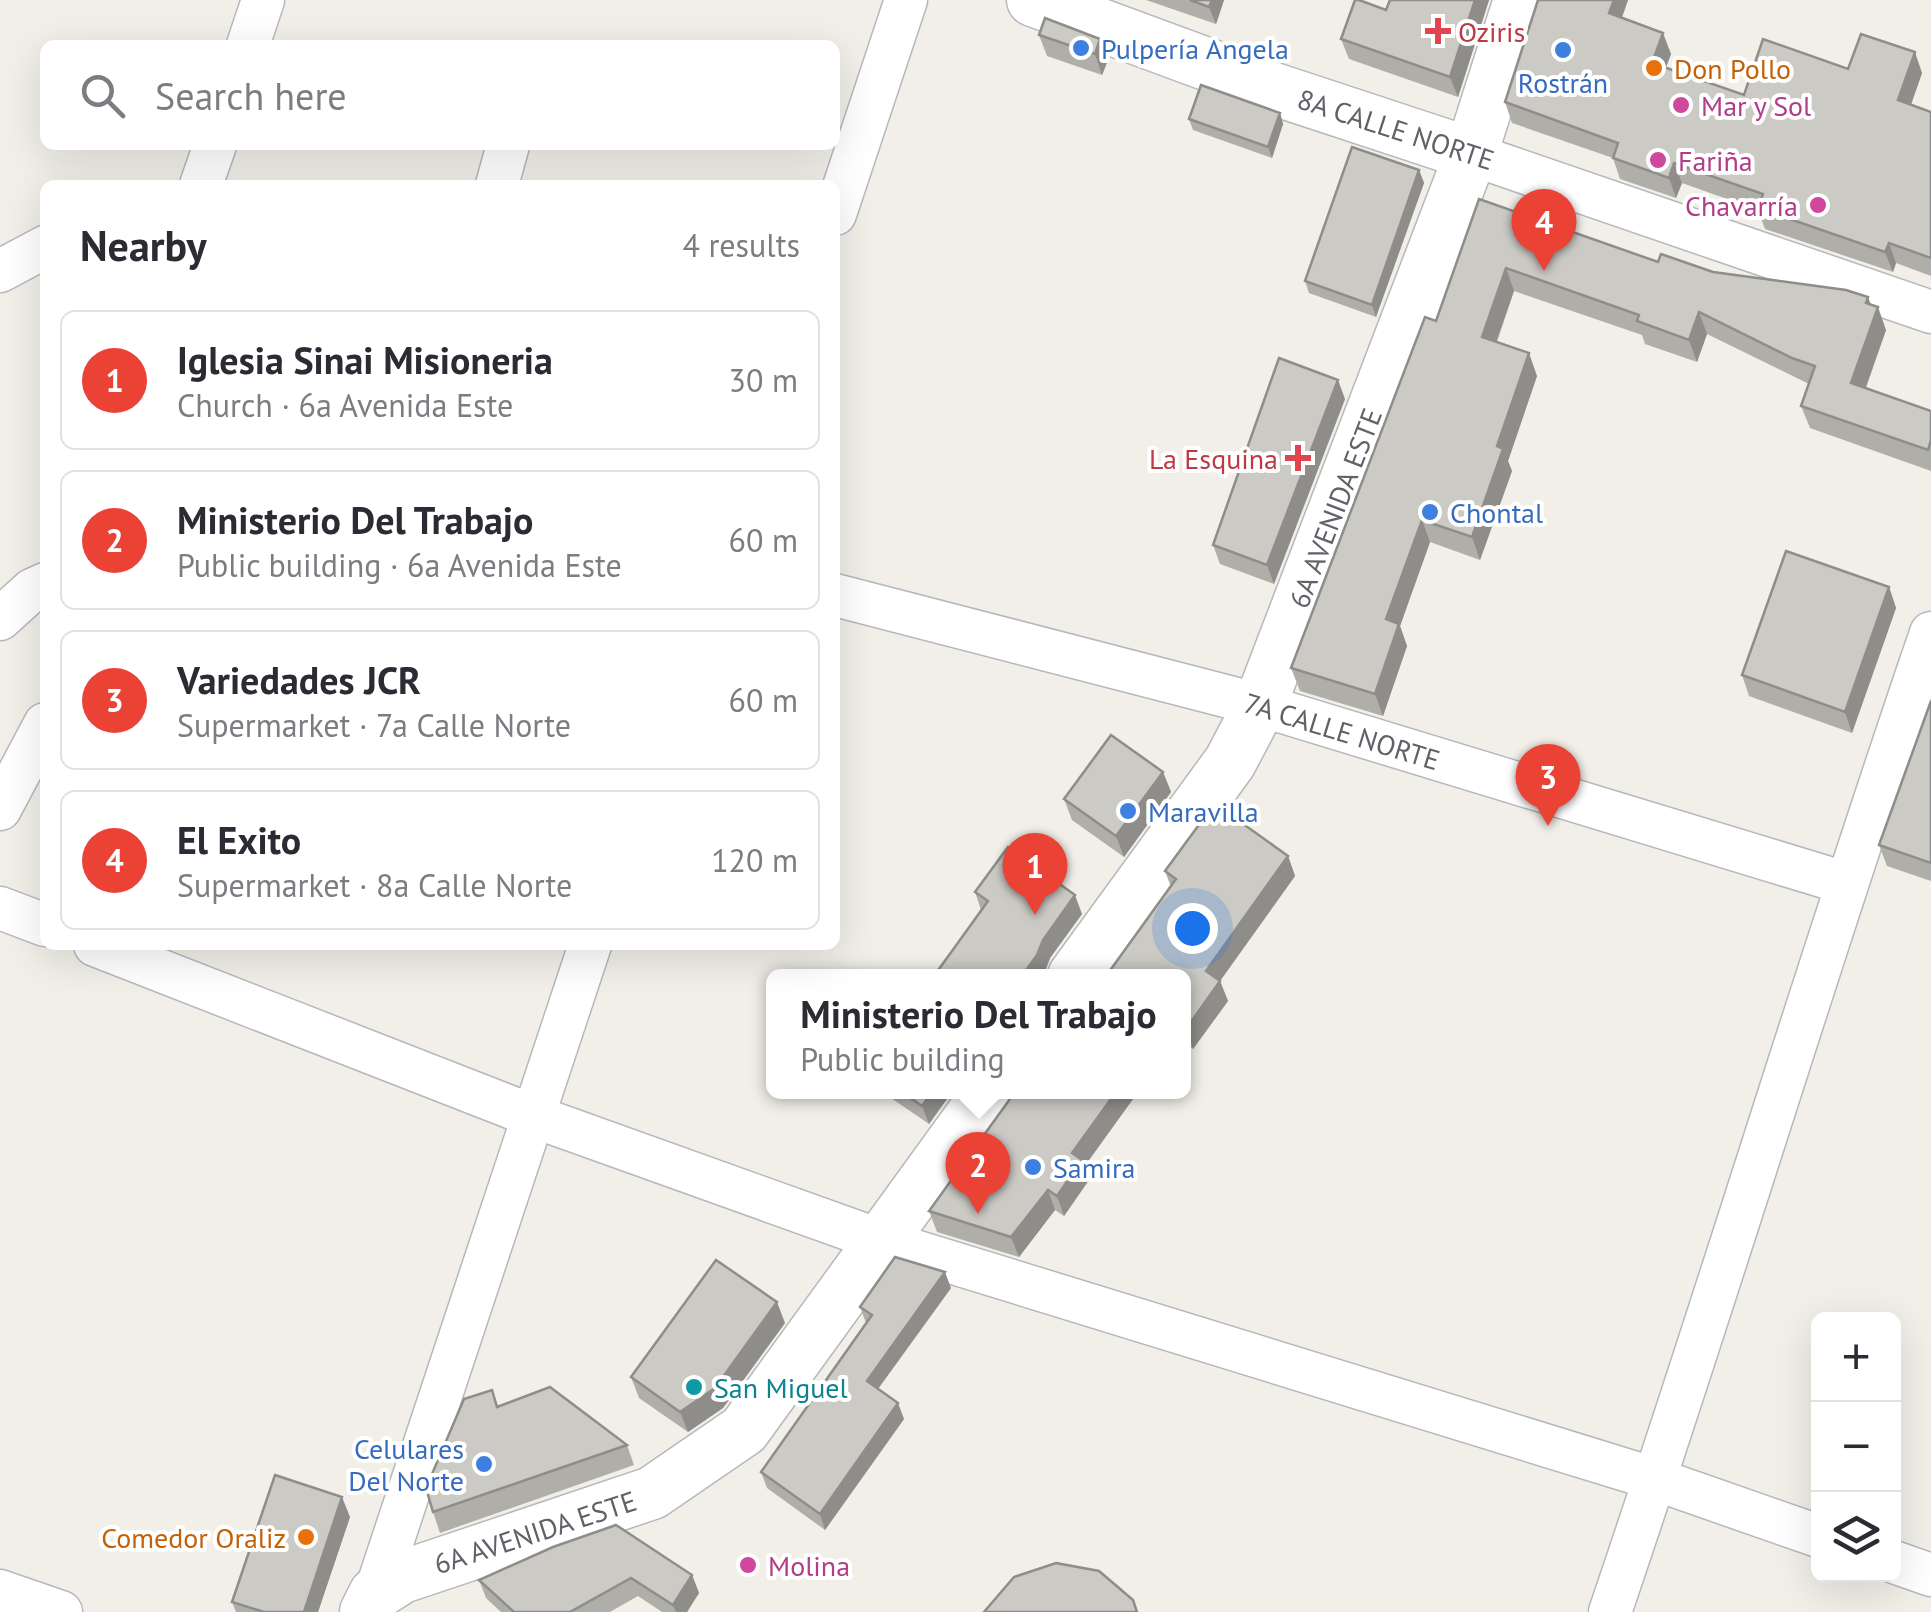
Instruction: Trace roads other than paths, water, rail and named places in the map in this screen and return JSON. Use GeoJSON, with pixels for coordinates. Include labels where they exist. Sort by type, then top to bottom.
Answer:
{"type":"FeatureCollection","features":[{"type":"Feature","properties":{"kind":"street"},"geometry":{"type":"LineString","coordinates":[[250,40],[263,0]]}},
{"type":"Feature","properties":{"kind":"street"},"geometry":{"type":"LineString","coordinates":[[840,199],[906,0]]}},
{"type":"Feature","properties":{"kind":"street","name":"8A CALLE NORTE"},"geometry":{"type":"LineString","coordinates":[[1033,0],[1274,89],[1931,312]]}},
{"type":"Feature","properties":{"kind":"street","name":"6A AVENIDA ESTE"},"geometry":{"type":"LineString","coordinates":[[1079,969],[1230,762],[1260,705],[1472,154],[1520,0]]}},
{"type":"Feature","properties":{"kind":"street"},"geometry":{"type":"LineString","coordinates":[[203,180],[213,150]]}},
{"type":"Feature","properties":{"kind":"street"},"geometry":{"type":"LineString","coordinates":[[498,180],[507,150]]}},
{"type":"Feature","properties":{"kind":"street"},"geometry":{"type":"LineString","coordinates":[[0,271],[40,250]]}},
{"type":"Feature","properties":{"kind":"street"},"geometry":{"type":"LineString","coordinates":[[0,620],[40,586]]}},
{"type":"Feature","properties":{"kind":"street","name":"7A CALLE NORTE"},"geometry":{"type":"LineString","coordinates":[[840,596],[1260,705],[1845,882]]}},
{"type":"Feature","properties":{"kind":"street"},"geometry":{"type":"LineString","coordinates":[[1610,1612],[1845,882],[1931,633]]}},
{"type":"Feature","properties":{"kind":"street"},"geometry":{"type":"LineString","coordinates":[[0,809],[40,733]]}},
{"type":"Feature","properties":{"kind":"street"},"geometry":{"type":"LineString","coordinates":[[0,908],[40,924]]}},
{"type":"Feature","properties":{"kind":"street"},"geometry":{"type":"LineString","coordinates":[[108,950],[533,1116],[879,1240],[1655,1479],[1811,1534]]}},
{"type":"Feature","properties":{"kind":"street"},"geometry":{"type":"LineString","coordinates":[[371,1603],[588,950]]}},
{"type":"Feature","properties":{"kind":"street","name":"6A AVENIDA ESTE"},"geometry":{"type":"LineString","coordinates":[[371,1603],[402,1576],[652,1494],[744,1430],[983,1099]]}},
{"type":"Feature","properties":{"kind":"street"},"geometry":{"type":"LineString","coordinates":[[1901,1564],[1931,1575]]}},
{"type":"Feature","properties":{"kind":"street"},"geometry":{"type":"LineString","coordinates":[[0,1591],[61,1612]]}},
{"type":"Feature","properties":{"kind":"place","name":"Oziris"},"geometry":{"type":"Point","coordinates":[1438,31]}},
{"type":"Feature","properties":{"kind":"place","name":"Pulpería Angela"},"geometry":{"type":"Point","coordinates":[1081,48]}},
{"type":"Feature","properties":{"kind":"place","name":"Rostrán"},"geometry":{"type":"Point","coordinates":[1563,50]}},
{"type":"Feature","properties":{"kind":"place","name":"Don Pollo"},"geometry":{"type":"Point","coordinates":[1654,68]}},
{"type":"Feature","properties":{"kind":"place","name":"Mar y Sol"},"geometry":{"type":"Point","coordinates":[1681,105]}},
{"type":"Feature","properties":{"kind":"place","name":"Fariña"},"geometry":{"type":"Point","coordinates":[1658,160]}},
{"type":"Feature","properties":{"kind":"place","name":"Chavarría"},"geometry":{"type":"Point","coordinates":[1818,205]}},
{"type":"Feature","properties":{"kind":"place","name":"El Exito"},"geometry":{"type":"Point","coordinates":[1544,271]}},
{"type":"Feature","properties":{"kind":"place","name":"La Esquina"},"geometry":{"type":"Point","coordinates":[1298,458]}},
{"type":"Feature","properties":{"kind":"place","name":"Chontal"},"geometry":{"type":"Point","coordinates":[1430,512]}},
{"type":"Feature","properties":{"kind":"place","name":"Maravilla"},"geometry":{"type":"Point","coordinates":[1128,811]}},
{"type":"Feature","properties":{"kind":"place","name":"Variedades JCR"},"geometry":{"type":"Point","coordinates":[1548,826]}},
{"type":"Feature","properties":{"kind":"place","name":"Iglesia Sinai Misioneria"},"geometry":{"type":"Point","coordinates":[1035,915]}},
{"type":"Feature","properties":{"kind":"place","name":"Samira"},"geometry":{"type":"Point","coordinates":[1033,1167]}},
{"type":"Feature","properties":{"kind":"place","name":"Ministerio Del Trabajo"},"geometry":{"type":"Point","coordinates":[978,1214]}},
{"type":"Feature","properties":{"kind":"place","name":"San Miguel"},"geometry":{"type":"Point","coordinates":[694,1387]}},
{"type":"Feature","properties":{"kind":"place","name":"Celulares Del Norte"},"geometry":{"type":"Point","coordinates":[484,1464]}},
{"type":"Feature","properties":{"kind":"place","name":"Comedor Oraliz"},"geometry":{"type":"Point","coordinates":[306,1537]}},
{"type":"Feature","properties":{"kind":"place","name":"Molina"},"geometry":{"type":"Point","coordinates":[748,1565]}}]}
